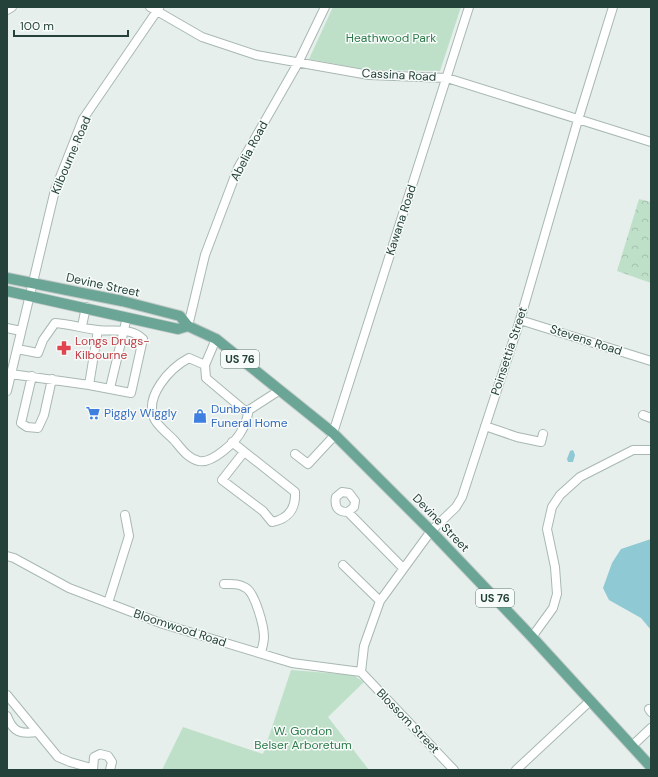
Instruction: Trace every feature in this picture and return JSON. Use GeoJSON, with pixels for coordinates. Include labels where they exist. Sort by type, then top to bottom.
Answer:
{"type":"FeatureCollection","features":[{"type":"Feature","properties":{"kind":"main road","name":"Devine Street"},"geometry":{"type":"LineString","coordinates":[[7,278],[131,304],[180,316],[188,326],[216,339],[334,434],[431,531],[532,637],[651,767]]}},
{"type":"Feature","properties":{"kind":"main road","name":"Devine Street"},"geometry":{"type":"LineString","coordinates":[[7,291],[178,329],[188,326]]}},
{"type":"Feature","properties":{"kind":"main road"},"geometry":{"type":"LineString","coordinates":[[127,317],[131,304]]}},
{"type":"Feature","properties":{"kind":"street"},"geometry":{"type":"LineString","coordinates":[[7,10],[12,7]]}},
{"type":"Feature","properties":{"kind":"street","name":"Abelia Road"},"geometry":{"type":"LineString","coordinates":[[188,326],[205,255],[238,168],[298,63],[325,7]]}},
{"type":"Feature","properties":{"kind":"street","name":"Kawana Road"},"geometry":{"type":"LineString","coordinates":[[334,434],[469,7]]}},
{"type":"Feature","properties":{"kind":"street","name":"Poinsettia Street"},"geometry":{"type":"LineString","coordinates":[[361,672],[364,646],[380,602],[431,531],[456,507],[462,497],[520,320],[578,120],[613,7]]}},
{"type":"Feature","properties":{"kind":"street","name":"Cassina Road"},"geometry":{"type":"LineString","coordinates":[[155,8],[202,37],[256,55],[369,75],[447,78],[651,142]]}},
{"type":"Feature","properties":{"kind":"street","name":"Kilbourne Road"},"geometry":{"type":"LineString","coordinates":[[7,391],[55,190],[83,120],[155,8]]}},
{"type":"Feature","properties":{"kind":"street"},"geometry":{"type":"LineString","coordinates":[[82,326],[86,308]]}},
{"type":"Feature","properties":{"kind":"street"},"geometry":{"type":"LineString","coordinates":[[110,388],[127,317]]}},
{"type":"Feature","properties":{"kind":"street","name":"Stevens Road"},"geometry":{"type":"LineString","coordinates":[[520,320],[651,361]]}},
{"type":"Feature","properties":{"kind":"street"},"geometry":{"type":"LineString","coordinates":[[11,374],[110,388],[131,393],[143,339],[138,334],[123,330],[98,330],[82,326],[55,323],[43,340],[38,353],[17,350]]}},
{"type":"Feature","properties":{"kind":"street"},"geometry":{"type":"LineString","coordinates":[[7,328],[21,331]]}},
{"type":"Feature","properties":{"kind":"street"},"geometry":{"type":"LineString","coordinates":[[89,385],[98,330]]}},
{"type":"Feature","properties":{"kind":"street"},"geometry":{"type":"LineString","coordinates":[[216,339],[205,365],[206,378],[244,410],[250,410],[280,390]]}},
{"type":"Feature","properties":{"kind":"street"},"geometry":{"type":"LineString","coordinates":[[205,365],[189,358],[179,364],[153,396],[152,406],[155,420],[188,456],[200,462],[210,461],[242,431],[250,410]]}},
{"type":"Feature","properties":{"kind":"street"},"geometry":{"type":"LineString","coordinates":[[32,376],[21,423],[26,427],[38,428],[44,415],[52,379]]}},
{"type":"Feature","properties":{"kind":"street"},"geometry":{"type":"LineString","coordinates":[[485,426],[517,437],[541,442],[543,434]]}},
{"type":"Feature","properties":{"kind":"street"},"geometry":{"type":"LineString","coordinates":[[295,454],[308,464],[334,434]]}},
{"type":"Feature","properties":{"kind":"street"},"geometry":{"type":"LineString","coordinates":[[232,442],[296,492],[296,501],[290,514],[281,520],[272,522],[263,512],[222,480],[244,452]]}},
{"type":"Feature","properties":{"kind":"street"},"geometry":{"type":"LineString","coordinates":[[532,637],[553,608],[557,594],[555,567],[548,529],[552,507],[560,495],[580,477],[633,450],[651,450]]}},
{"type":"Feature","properties":{"kind":"street"},"geometry":{"type":"LineString","coordinates":[[348,512],[403,568]]}},
{"type":"Feature","properties":{"kind":"street"},"geometry":{"type":"LineString","coordinates":[[108,603],[129,536],[125,515]]}},
{"type":"Feature","properties":{"kind":"street","name":"Bloomwood Road"},"geometry":{"type":"LineString","coordinates":[[7,556],[14,558],[69,588],[162,624],[308,666],[361,672]]}},
{"type":"Feature","properties":{"kind":"street"},"geometry":{"type":"LineString","coordinates":[[343,565],[380,602]]}},
{"type":"Feature","properties":{"kind":"street"},"geometry":{"type":"LineString","coordinates":[[224,584],[237,584],[248,588],[262,621],[264,638],[261,653]]}},
{"type":"Feature","properties":{"kind":"street","name":"Blossom Street"},"geometry":{"type":"LineString","coordinates":[[361,672],[454,770]]}},
{"type":"Feature","properties":{"kind":"street"},"geometry":{"type":"LineString","coordinates":[[7,695],[58,757],[92,769],[94,757],[100,754],[108,756],[112,762],[110,770]]}},
{"type":"Feature","properties":{"kind":"street"},"geometry":{"type":"LineString","coordinates":[[516,770],[590,701]]}},
{"type":"Feature","properties":{"kind":"street"},"geometry":{"type":"LineString","coordinates":[[7,716],[10,724],[17,731],[24,734],[38,732]]}},
{"type":"Feature","properties":{"kind":"street"},"geometry":{"type":"LineString","coordinates":[[632,746],[651,728]]}},
{"type":"Feature","properties":{"kind":"green space","name":"Heathwood Park"},"geometry":{"type":"Polygon","coordinates":[[[333,7],[461,7],[440,71],[368,70],[309,59],[333,7]]]}},
{"type":"Feature","properties":{"kind":"green space"},"geometry":{"type":"Polygon","coordinates":[[[639,199],[651,202],[651,283],[617,271],[639,199]]]}},
{"type":"Feature","properties":{"kind":"green space","name":"W. Gordon Belser Arboretum"},"geometry":{"type":"Polygon","coordinates":[[[291,670],[353,675],[364,682],[328,717],[369,770],[162,770],[183,727],[263,754],[291,670]]]}},
{"type":"Feature","properties":{"kind":"water"},"geometry":{"type":"Polygon","coordinates":[[[573,450],[575,455],[573,462],[568,462],[567,459],[570,451],[573,450]]]}},
{"type":"Feature","properties":{"kind":"water"},"geometry":{"type":"Polygon","coordinates":[[[651,539],[651,630],[641,618],[609,600],[603,588],[612,563],[621,549],[651,539]]]}},
{"type":"Feature","properties":{"kind":"place","name":"Longs Drugs- Kilbourne"},"geometry":{"type":"Point","coordinates":[64,348]}},
{"type":"Feature","properties":{"kind":"place","name":"Piggly Wiggly"},"geometry":{"type":"Point","coordinates":[93,413]}},
{"type":"Feature","properties":{"kind":"place","name":"Dunbar Funeral Home"},"geometry":{"type":"Point","coordinates":[200,416]}}]}
